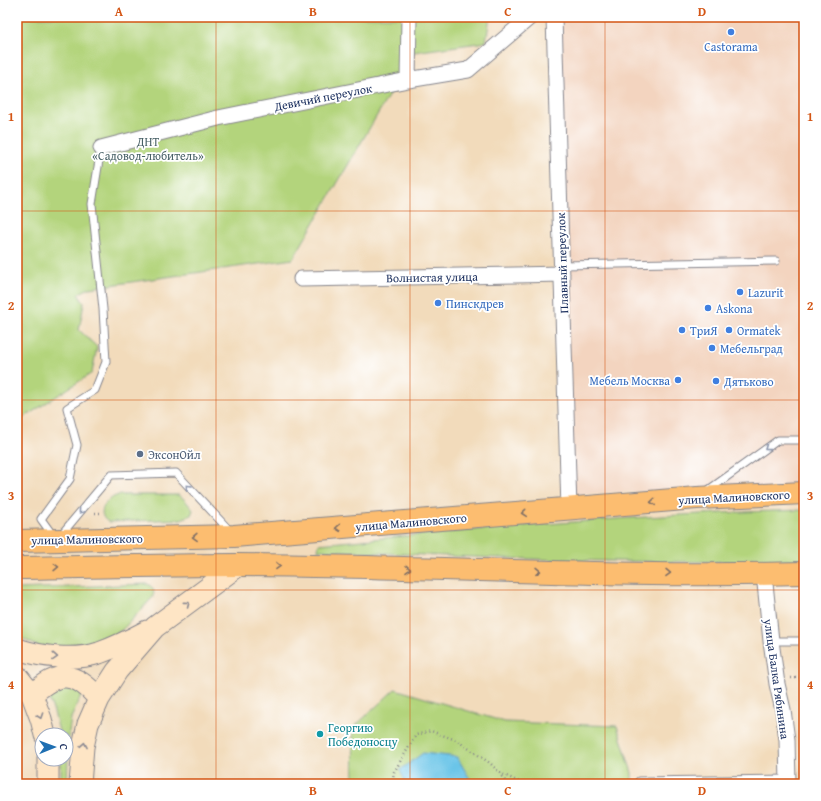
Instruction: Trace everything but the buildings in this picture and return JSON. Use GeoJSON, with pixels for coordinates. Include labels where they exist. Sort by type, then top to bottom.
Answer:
{"type":"FeatureCollection","features":[{"type":"Feature","properties":{"kind":"highway","name":"улица Малиновского"},"geometry":{"type":"LineString","coordinates":[[17,541],[234,536],[697,498],[804,493]]}},
{"type":"Feature","properties":{"kind":"highway"},"geometry":{"type":"LineString","coordinates":[[17,568],[239,565],[562,572],[804,573]]}},
{"type":"Feature","properties":{"kind":"main road"},"geometry":{"type":"LineString","coordinates":[[17,649],[37,655],[69,658],[98,653],[124,643],[155,627],[239,565]]}},
{"type":"Feature","properties":{"kind":"main road"},"geometry":{"type":"LineString","coordinates":[[80,784],[83,747],[88,724],[99,699],[117,671],[155,627]]}},
{"type":"Feature","properties":{"kind":"main road"},"geometry":{"type":"LineString","coordinates":[[17,676],[32,695],[43,727]]}},
{"type":"Feature","properties":{"kind":"main road"},"geometry":{"type":"LineString","coordinates":[[32,695],[48,681],[66,677],[77,680],[89,687],[99,699]]}},
{"type":"Feature","properties":{"kind":"main road"},"geometry":{"type":"LineString","coordinates":[[48,767],[48,784]]}},
{"type":"Feature","properties":{"kind":"street"},"geometry":{"type":"LineString","coordinates":[[408,80],[409,17]]}},
{"type":"Feature","properties":{"kind":"street","name":"Девичий переулок"},"geometry":{"type":"LineString","coordinates":[[101,148],[218,118],[408,80],[468,70],[530,17]]}},
{"type":"Feature","properties":{"kind":"street","name":"Плавный переулок"},"geometry":{"type":"LineString","coordinates":[[554,17],[569,509]]}},
{"type":"Feature","properties":{"kind":"street","name":"Волнистая улица"},"geometry":{"type":"LineString","coordinates":[[301,279],[562,269]]}},
{"type":"Feature","properties":{"kind":"street","name":"улица Балка Рябинина"},"geometry":{"type":"LineString","coordinates":[[764,574],[771,641],[787,740],[788,781]]}},
{"type":"Feature","properties":{"kind":"lane"},"geometry":{"type":"LineString","coordinates":[[101,148],[92,204],[103,309],[106,362],[95,390],[67,408],[77,446],[70,479],[41,519],[56,541],[111,474],[176,473],[234,536]]}},
{"type":"Feature","properties":{"kind":"lane"},"geometry":{"type":"LineString","coordinates":[[562,269],[776,261]]}},
{"type":"Feature","properties":{"kind":"lane"},"geometry":{"type":"LineString","coordinates":[[697,498],[778,440],[804,440]]}},
{"type":"Feature","properties":{"kind":"lane"},"geometry":{"type":"LineString","coordinates":[[771,641],[804,641]]}},
{"type":"Feature","properties":{"kind":"lane"},"geometry":{"type":"LineString","coordinates":[[639,784],[639,781],[788,781]]}},
{"type":"Feature","properties":{"kind":"path"},"geometry":{"type":"LineString","coordinates":[[392,784],[394,772],[416,735],[431,731],[456,740],[490,763],[500,773],[507,784]]}},
{"type":"Feature","properties":{"kind":"path"},"geometry":{"type":"LineString","coordinates":[[500,773],[523,784]]}},
{"type":"Feature","properties":{"kind":"shaded area"},"geometry":{"type":"Polygon","coordinates":[[[557,17],[804,17],[804,487],[565,494],[557,17]]]}},
{"type":"Feature","properties":{"kind":"green space","name":"ДНТ «Садовод-любитель»"},"geometry":{"type":"Polygon","coordinates":[[[17,17],[490,17],[486,42],[414,52],[293,259],[89,288],[78,294],[84,303],[79,330],[97,347],[92,373],[17,422],[17,17]]]}},
{"type":"Feature","properties":{"kind":"green space"},"geometry":{"type":"Polygon","coordinates":[[[119,495],[179,495],[193,510],[191,515],[181,519],[108,522],[102,514],[102,510],[106,502],[119,495]]]}},
{"type":"Feature","properties":{"kind":"green space"},"geometry":{"type":"Polygon","coordinates":[[[804,510],[804,560],[682,562],[561,560],[318,550],[319,544],[500,528],[683,515],[804,510]]]}},
{"type":"Feature","properties":{"kind":"green space"},"geometry":{"type":"Polygon","coordinates":[[[148,584],[153,589],[153,597],[123,629],[108,640],[73,650],[39,647],[17,636],[17,589],[148,584]]]}},
{"type":"Feature","properties":{"kind":"green space"},"geometry":{"type":"Polygon","coordinates":[[[395,689],[505,722],[617,726],[632,773],[632,784],[354,784],[353,728],[395,689]]]}},
{"type":"Feature","properties":{"kind":"green space"},"geometry":{"type":"Polygon","coordinates":[[[55,690],[77,690],[82,694],[71,718],[70,727],[58,727],[47,694],[55,690]]]}},
{"type":"Feature","properties":{"kind":"green space"},"geometry":{"type":"Polygon","coordinates":[[[61,767],[68,767],[67,784],[61,784],[61,767]]]}},
{"type":"Feature","properties":{"kind":"water"},"geometry":{"type":"Polygon","coordinates":[[[423,753],[457,757],[473,784],[406,784],[400,770],[423,753]]]}},
{"type":"Feature","properties":{"kind":"place","name":"Castorama"},"geometry":{"type":"Point","coordinates":[731,32]}},
{"type":"Feature","properties":{"kind":"place","name":"Lazurit"},"geometry":{"type":"Point","coordinates":[740,292]}},
{"type":"Feature","properties":{"kind":"place","name":"Пинскдрев"},"geometry":{"type":"Point","coordinates":[438,303]}},
{"type":"Feature","properties":{"kind":"place","name":"Askona"},"geometry":{"type":"Point","coordinates":[708,308]}},
{"type":"Feature","properties":{"kind":"place","name":"ТриЯ"},"geometry":{"type":"Point","coordinates":[682,330]}},
{"type":"Feature","properties":{"kind":"place","name":"Ormatek"},"geometry":{"type":"Point","coordinates":[729,330]}},
{"type":"Feature","properties":{"kind":"place","name":"Мебельград"},"geometry":{"type":"Point","coordinates":[712,348]}},
{"type":"Feature","properties":{"kind":"place","name":"Мебель Москва"},"geometry":{"type":"Point","coordinates":[678,380]}},
{"type":"Feature","properties":{"kind":"place","name":"Дятьково"},"geometry":{"type":"Point","coordinates":[716,381]}},
{"type":"Feature","properties":{"kind":"place","name":"ЭксонОйл"},"geometry":{"type":"Point","coordinates":[140,454]}},
{"type":"Feature","properties":{"kind":"place","name":"Георгию Победоносцу"},"geometry":{"type":"Point","coordinates":[320,734]}}]}
